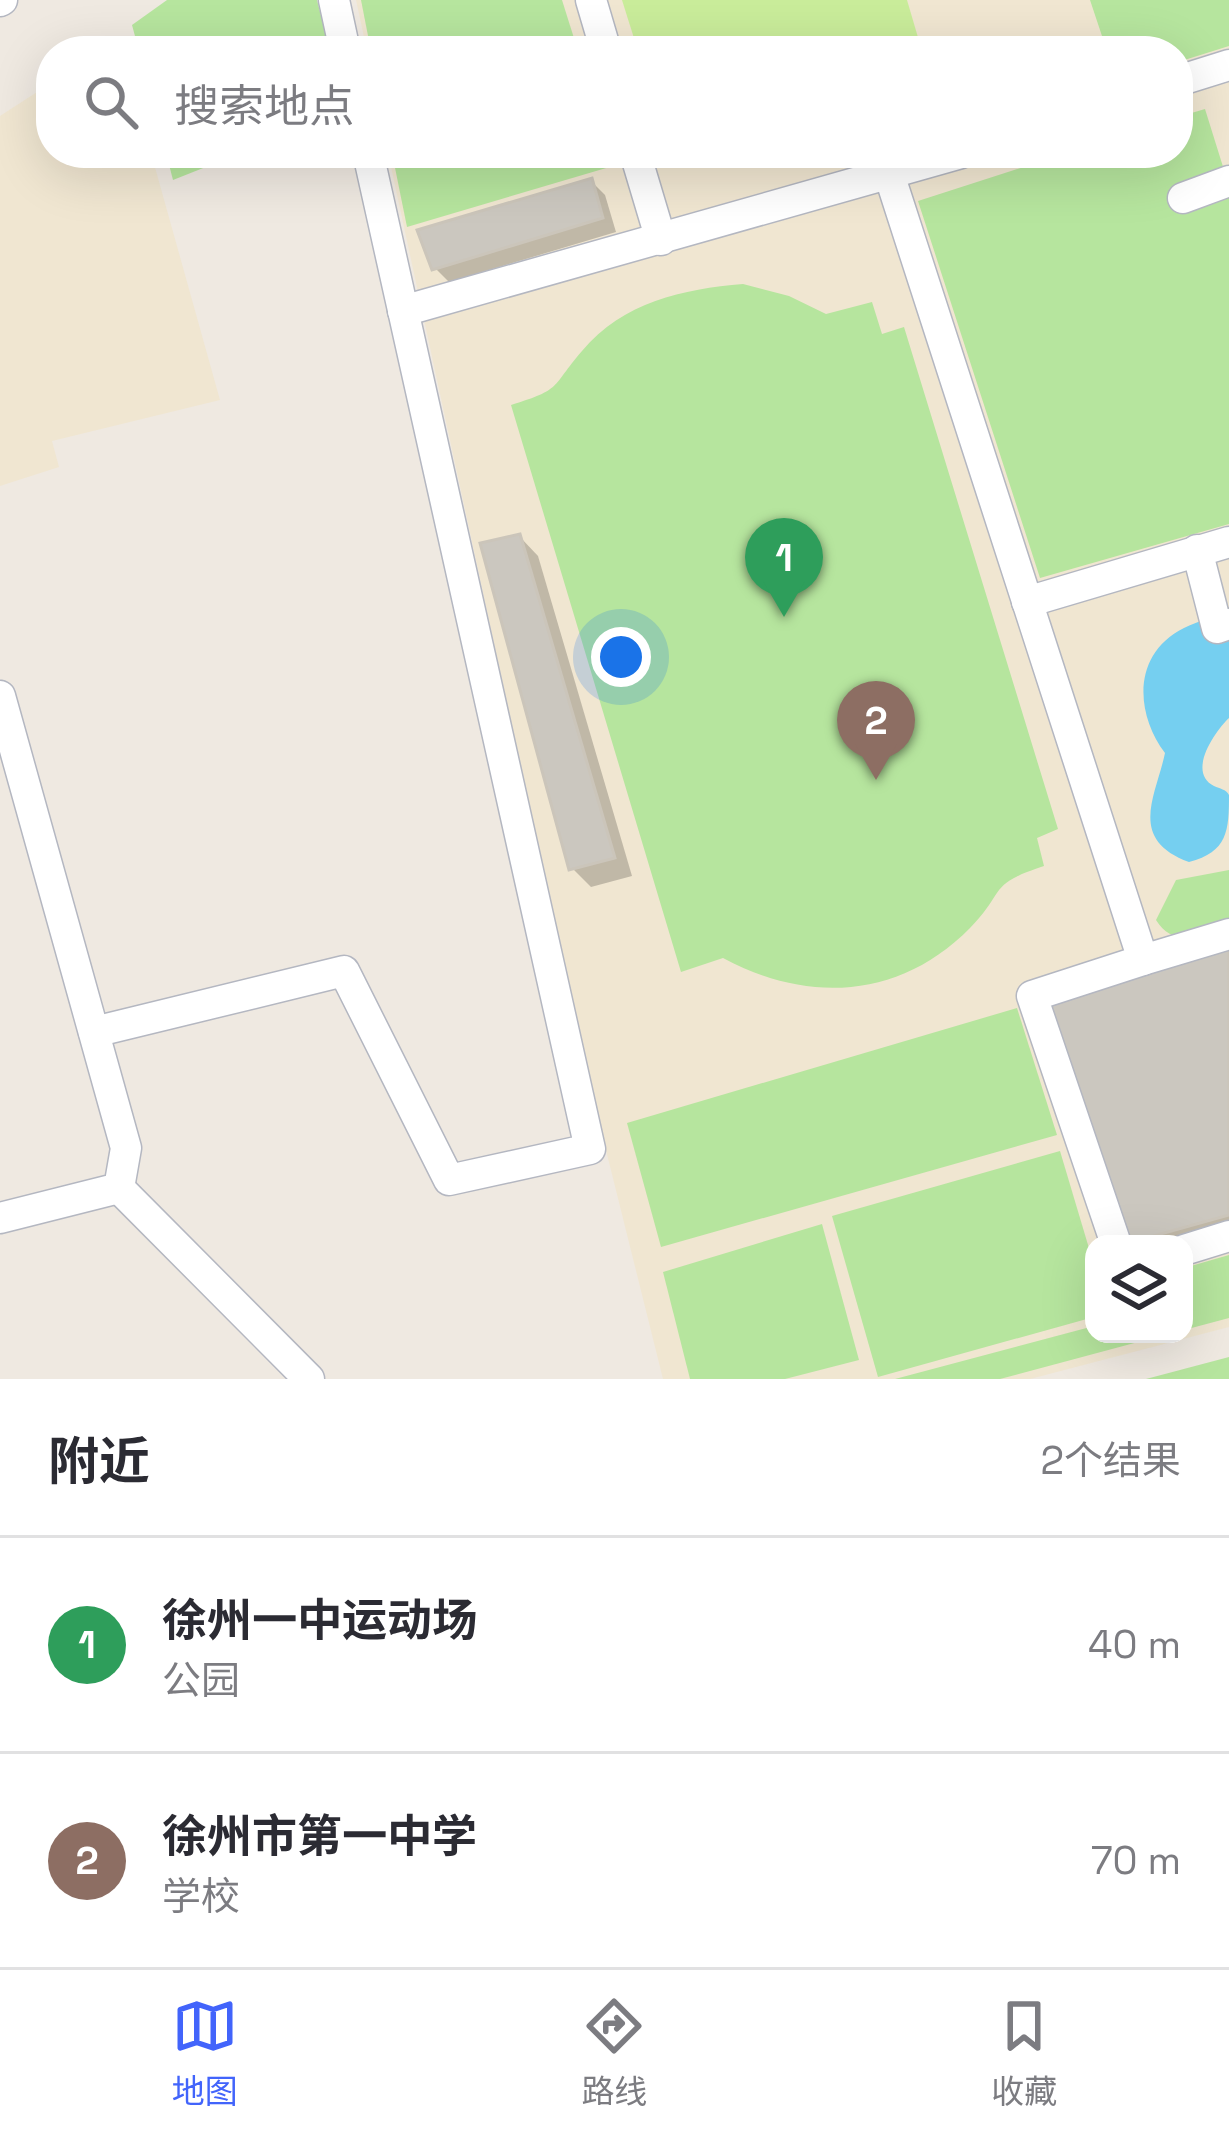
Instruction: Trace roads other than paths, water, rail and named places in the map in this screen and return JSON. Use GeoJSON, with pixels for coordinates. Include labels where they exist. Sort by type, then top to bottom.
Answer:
{"type":"FeatureCollection","features":[{"type":"Feature","properties":{"kind":"street"},"geometry":{"type":"LineString","coordinates":[[334,0],[342,36]]}},
{"type":"Feature","properties":{"kind":"street"},"geometry":{"type":"LineString","coordinates":[[591,0],[602,36]]}},
{"type":"Feature","properties":{"kind":"street"},"geometry":{"type":"LineString","coordinates":[[1193,76],[1229,65]]}},
{"type":"Feature","properties":{"kind":"street"},"geometry":{"type":"LineString","coordinates":[[94,1032],[344,971],[449,1180],[590,1149],[371,168]]}},
{"type":"Feature","properties":{"kind":"street"},"geometry":{"type":"LineString","coordinates":[[639,168],[661,240]]}},
{"type":"Feature","properties":{"kind":"street"},"geometry":{"type":"LineString","coordinates":[[404,311],[917,168]]}},
{"type":"Feature","properties":{"kind":"street"},"geometry":{"type":"LineString","coordinates":[[890,177],[1143,960]]}},
{"type":"Feature","properties":{"kind":"street"},"geometry":{"type":"LineString","coordinates":[[1183,197],[1229,181]]}},
{"type":"Feature","properties":{"kind":"street"},"geometry":{"type":"LineString","coordinates":[[1027,602],[1229,542]]}},
{"type":"Feature","properties":{"kind":"street"},"geometry":{"type":"LineString","coordinates":[[1197,550],[1220,616]]}},
{"type":"Feature","properties":{"kind":"street"},"geometry":{"type":"LineString","coordinates":[[0,696],[126,1148],[119,1188]]}},
{"type":"Feature","properties":{"kind":"street"},"geometry":{"type":"LineString","coordinates":[[1113,1235],[1033,996],[1229,934]]}},
{"type":"Feature","properties":{"kind":"street"},"geometry":{"type":"LineString","coordinates":[[0,1219],[119,1188]]}},
{"type":"Feature","properties":{"kind":"street"},"geometry":{"type":"LineString","coordinates":[[119,1188],[308,1379]]}},
{"type":"Feature","properties":{"kind":"street"},"geometry":{"type":"LineString","coordinates":[[1193,1247],[1229,1236]]}},
{"type":"Feature","properties":{"kind":"water"},"geometry":{"type":"Polygon","coordinates":[[[1229,609],[1229,718],[1203,761],[1206,780],[1229,795],[1228,819],[1219,846],[1189,862],[1170,852],[1152,829],[1152,800],[1165,753],[1148,720],[1144,685],[1147,668],[1167,639],[1229,609]]]}},
{"type":"Feature","properties":{"kind":"place","name":"徐州一中运动场"},"geometry":{"type":"Point","coordinates":[784,617]}},
{"type":"Feature","properties":{"kind":"place","name":"徐州市第一中学"},"geometry":{"type":"Point","coordinates":[876,780]}}]}
